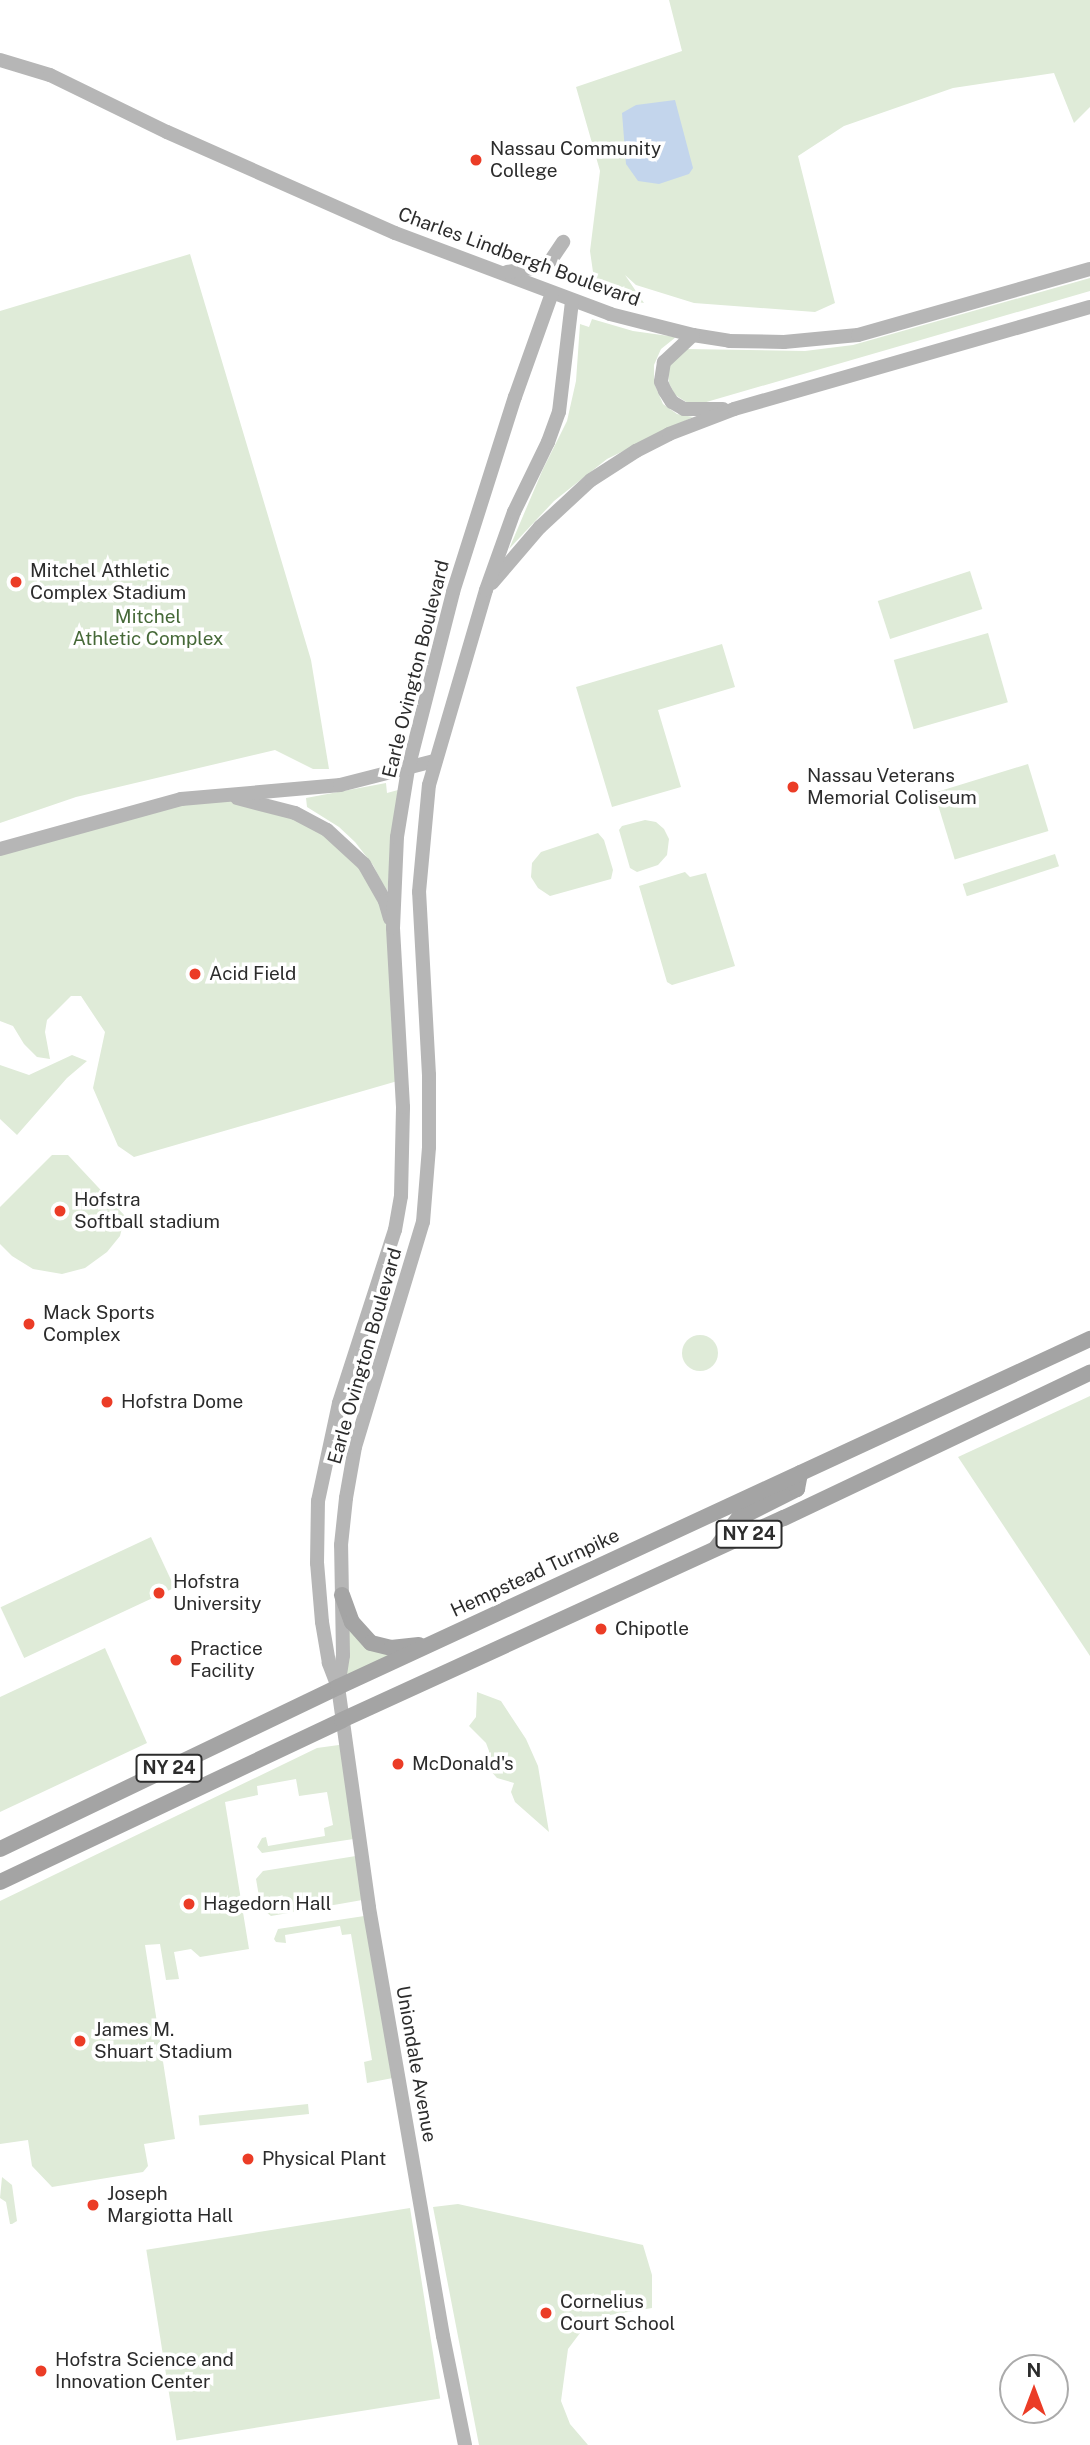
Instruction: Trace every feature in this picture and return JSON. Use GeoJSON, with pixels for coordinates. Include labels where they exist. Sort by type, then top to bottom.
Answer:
{"type":"FeatureCollection","features":[{"type":"Feature","properties":{"kind":"main road","name":"Charles Lindbergh Boulevard"},"geometry":{"type":"LineString","coordinates":[[0,60],[50,75],[299,192],[407,237],[572,300],[646,325],[693,335],[729,341],[784,342],[858,335],[1090,269]]}},
{"type":"Feature","properties":{"kind":"main road"},"geometry":{"type":"LineString","coordinates":[[502,272],[539,267],[551,260],[563,242]]}},
{"type":"Feature","properties":{"kind":"main road","name":"Earle Ovington Boulevard"},"geometry":{"type":"LineString","coordinates":[[338,1687],[329,1662],[322,1622],[317,1563],[318,1501],[339,1403],[395,1230],[401,1196],[403,1107],[393,928],[397,837],[408,769],[453,592],[515,397],[552,293]]}},
{"type":"Feature","properties":{"kind":"main road","name":"Earle Ovington Boulevard"},"geometry":{"type":"LineString","coordinates":[[338,1687],[343,1655],[342,1533],[355,1447],[423,1222],[429,1147],[429,1076],[419,892],[434,761],[486,590],[514,512],[548,442],[559,412],[572,300]]}},
{"type":"Feature","properties":{"kind":"main road"},"geometry":{"type":"LineString","coordinates":[[486,590],[540,527],[591,480],[636,451],[734,409],[1090,307]]}},
{"type":"Feature","properties":{"kind":"main road"},"geometry":{"type":"LineString","coordinates":[[693,335],[664,362],[662,382],[665,391],[672,402],[684,409],[734,409]]}},
{"type":"Feature","properties":{"kind":"main road"},"geometry":{"type":"LineString","coordinates":[[0,849],[170,802],[222,794],[340,785],[434,761]]}},
{"type":"Feature","properties":{"kind":"main road"},"geometry":{"type":"LineString","coordinates":[[222,794],[295,813],[327,830],[354,854],[372,876],[393,928]]}},
{"type":"Feature","properties":{"kind":"main road","name":"Hempstead Turnpike"},"geometry":{"type":"LineString","coordinates":[[0,1849],[338,1687],[1090,1339]]}},
{"type":"Feature","properties":{"kind":"main road","name":"NY 24"},"geometry":{"type":"LineString","coordinates":[[0,1882],[342,1720],[1087,1375]]}},
{"type":"Feature","properties":{"kind":"main road"},"geometry":{"type":"LineString","coordinates":[[714,1549],[739,1518],[797,1489],[800,1473]]}},
{"type":"Feature","properties":{"kind":"main road"},"geometry":{"type":"LineString","coordinates":[[342,1595],[352,1622],[371,1643],[391,1648],[438,1641]]}},
{"type":"Feature","properties":{"kind":"main road","name":"Uniondale Avenue"},"geometry":{"type":"LineString","coordinates":[[338,1687],[369,1907],[465,2445]]}},
{"type":"Feature","properties":{"kind":"green space"},"geometry":{"type":"Polygon","coordinates":[[[669,0],[1090,0],[1090,107],[1074,123],[1054,73],[953,88],[844,126],[798,156],[835,303],[815,312],[694,303],[636,285],[625,275],[644,303],[605,297],[595,286],[590,251],[600,171],[576,87],[682,51],[669,0]]]}},
{"type":"Feature","properties":{"kind":"green space","name":"Mitchel Athletic Complex"},"geometry":{"type":"Polygon","coordinates":[[[190,254],[311,660],[329,769],[313,769],[275,750],[76,797],[0,823],[0,311],[190,254]]]}},
{"type":"Feature","properties":{"kind":"green space"},"geometry":{"type":"Polygon","coordinates":[[[1090,278],[1090,291],[703,403],[688,403],[675,395],[669,383],[668,371],[674,357],[686,349],[805,351],[853,345],[1090,278]]]}},
{"type":"Feature","properties":{"kind":"green space"},"geometry":{"type":"Polygon","coordinates":[[[592,319],[633,331],[676,337],[661,349],[654,365],[654,383],[663,404],[677,414],[693,417],[607,459],[554,501],[509,549],[567,421],[576,381],[580,324],[589,327],[592,319]]]}},
{"type":"Feature","properties":{"kind":"green space"},"geometry":{"type":"Polygon","coordinates":[[[970,571],[982,609],[890,639],[878,601],[970,571]]]}},
{"type":"Feature","properties":{"kind":"green space"},"geometry":{"type":"Polygon","coordinates":[[[988,633],[1008,702],[914,729],[894,660],[988,633]]]}},
{"type":"Feature","properties":{"kind":"green space"},"geometry":{"type":"Polygon","coordinates":[[[722,644],[735,687],[658,710],[681,787],[612,807],[576,687],[722,644]]]}},
{"type":"Feature","properties":{"kind":"green space"},"geometry":{"type":"Polygon","coordinates":[[[1028,764],[1048,831],[955,860],[934,793],[1028,764]]]}},
{"type":"Feature","properties":{"kind":"green space"},"geometry":{"type":"Polygon","coordinates":[[[386,783],[387,793],[398,790],[387,893],[373,865],[355,842],[339,827],[307,807],[306,798],[386,783]]]}},
{"type":"Feature","properties":{"kind":"green space"},"geometry":{"type":"Polygon","coordinates":[[[200,796],[274,806],[341,841],[385,901],[401,1080],[134,1157],[118,1146],[93,1088],[105,1032],[81,996],[71,996],[47,1020],[45,1032],[50,1059],[37,1057],[24,1044],[13,1026],[0,1021],[0,849],[200,796]]]}},
{"type":"Feature","properties":{"kind":"green space"},"geometry":{"type":"Polygon","coordinates":[[[645,820],[656,822],[664,829],[669,839],[667,855],[658,865],[637,872],[630,868],[619,830],[622,826],[645,820]]]}},
{"type":"Feature","properties":{"kind":"green space"},"geometry":{"type":"Polygon","coordinates":[[[598,833],[604,840],[613,870],[611,879],[550,896],[538,888],[531,877],[532,863],[541,852],[598,833]]]}},
{"type":"Feature","properties":{"kind":"green space"},"geometry":{"type":"Polygon","coordinates":[[[1055,854],[1059,866],[967,896],[963,884],[1055,854]]]}},
{"type":"Feature","properties":{"kind":"green space"},"geometry":{"type":"Polygon","coordinates":[[[685,872],[690,877],[706,873],[735,966],[672,985],[667,982],[639,886],[685,872]]]}},
{"type":"Feature","properties":{"kind":"green space"},"geometry":{"type":"Polygon","coordinates":[[[72,1055],[87,1061],[67,1078],[17,1135],[0,1119],[0,1065],[29,1075],[72,1055]]]}},
{"type":"Feature","properties":{"kind":"green space","name":"Hofstra Softball stadium"},"geometry":{"type":"Polygon","coordinates":[[[52,1155],[68,1155],[125,1216],[120,1236],[107,1252],[85,1268],[62,1274],[33,1269],[12,1256],[0,1244],[0,1207],[52,1155]]]}},
{"type":"Feature","properties":{"kind":"green space"},"geometry":{"type":"Polygon","coordinates":[[[700,1335],[713,1340],[718,1353],[713,1366],[700,1371],[687,1366],[682,1353],[687,1340],[700,1335]]]}},
{"type":"Feature","properties":{"kind":"green space"},"geometry":{"type":"Polygon","coordinates":[[[1090,1396],[1090,1656],[958,1457],[1090,1396]]]}},
{"type":"Feature","properties":{"kind":"green space"},"geometry":{"type":"Polygon","coordinates":[[[151,1537],[175,1588],[24,1658],[1,1607],[151,1537]]]}},
{"type":"Feature","properties":{"kind":"green space"},"geometry":{"type":"Polygon","coordinates":[[[342,1596],[358,1631],[403,1648],[338,1687],[342,1596]]]}},
{"type":"Feature","properties":{"kind":"green space"},"geometry":{"type":"Polygon","coordinates":[[[105,1648],[147,1743],[0,1812],[0,1697],[105,1648]]]}},
{"type":"Feature","properties":{"kind":"green space"},"geometry":{"type":"Polygon","coordinates":[[[477,1692],[501,1701],[526,1739],[538,1766],[549,1832],[515,1802],[511,1792],[514,1783],[497,1778],[490,1770],[486,1743],[469,1726],[476,1717],[477,1692]]]}},
{"type":"Feature","properties":{"kind":"green space"},"geometry":{"type":"Polygon","coordinates":[[[346,1744],[360,1838],[262,1853],[257,1847],[262,1838],[266,1837],[268,1846],[325,1836],[324,1828],[333,1825],[327,1792],[299,1796],[296,1779],[257,1786],[258,1795],[225,1802],[249,1949],[200,1957],[191,1949],[174,1952],[179,1979],[166,1980],[160,1944],[145,1945],[175,2139],[144,2144],[148,2166],[143,2172],[52,2187],[32,2166],[28,2140],[0,2144],[0,1901],[317,1748],[346,1744]]]}},
{"type":"Feature","properties":{"kind":"green space"},"geometry":{"type":"Polygon","coordinates":[[[362,1855],[368,1899],[271,1916],[261,1908],[256,1879],[263,1871],[362,1855]]]}},
{"type":"Feature","properties":{"kind":"green space"},"geometry":{"type":"Polygon","coordinates":[[[371,1915],[398,2077],[367,2083],[364,2062],[372,2060],[351,1934],[342,1935],[340,1926],[285,1935],[286,1943],[276,1942],[274,1939],[278,1929],[371,1915]]]}},
{"type":"Feature","properties":{"kind":"green space"},"geometry":{"type":"Polygon","coordinates":[[[308,2104],[309,2114],[200,2125],[199,2115],[308,2104]]]}},
{"type":"Feature","properties":{"kind":"green space"},"geometry":{"type":"Polygon","coordinates":[[[2,2177],[12,2185],[17,2221],[12,2224],[6,2202],[0,2198],[2,2177]]]}},
{"type":"Feature","properties":{"kind":"green space","name":"Cornelius Court School"},"geometry":{"type":"Polygon","coordinates":[[[458,2204],[643,2245],[652,2275],[652,2308],[604,2316],[586,2325],[568,2349],[561,2401],[570,2424],[588,2445],[479,2445],[433,2207],[458,2204]]]}},
{"type":"Feature","properties":{"kind":"green space"},"geometry":{"type":"Polygon","coordinates":[[[410,2208],[440,2399],[176,2440],[146,2250],[410,2208]]]}},
{"type":"Feature","properties":{"kind":"water"},"geometry":{"type":"Polygon","coordinates":[[[675,100],[693,168],[689,174],[659,184],[638,181],[626,164],[622,113],[636,105],[675,100]]]}},
{"type":"Feature","properties":{"kind":"place","name":"Nassau Community College"},"geometry":{"type":"Point","coordinates":[476,160]}},
{"type":"Feature","properties":{"kind":"place","name":"Mitchel Athletic Complex Stadium"},"geometry":{"type":"Point","coordinates":[16,582]}},
{"type":"Feature","properties":{"kind":"place","name":"Nassau Veterans Memorial Coliseum"},"geometry":{"type":"Point","coordinates":[793,787]}},
{"type":"Feature","properties":{"kind":"place","name":"Acid Field"},"geometry":{"type":"Point","coordinates":[195,974]}},
{"type":"Feature","properties":{"kind":"place","name":"Hofstra Softball stadium"},"geometry":{"type":"Point","coordinates":[60,1211]}},
{"type":"Feature","properties":{"kind":"place","name":"Mack Sports Complex"},"geometry":{"type":"Point","coordinates":[29,1324]}},
{"type":"Feature","properties":{"kind":"place","name":"Hofstra Dome"},"geometry":{"type":"Point","coordinates":[107,1402]}},
{"type":"Feature","properties":{"kind":"place","name":"Hofstra University"},"geometry":{"type":"Point","coordinates":[159,1593]}},
{"type":"Feature","properties":{"kind":"place","name":"Chipotle"},"geometry":{"type":"Point","coordinates":[601,1629]}},
{"type":"Feature","properties":{"kind":"place","name":"Practice Facility"},"geometry":{"type":"Point","coordinates":[176,1660]}},
{"type":"Feature","properties":{"kind":"place","name":"McDonald's"},"geometry":{"type":"Point","coordinates":[398,1764]}},
{"type":"Feature","properties":{"kind":"place","name":"Hagedorn Hall"},"geometry":{"type":"Point","coordinates":[189,1904]}},
{"type":"Feature","properties":{"kind":"place","name":"James M. Shuart Stadium"},"geometry":{"type":"Point","coordinates":[80,2041]}},
{"type":"Feature","properties":{"kind":"place","name":"Physical Plant"},"geometry":{"type":"Point","coordinates":[248,2159]}},
{"type":"Feature","properties":{"kind":"place","name":"Joseph Margiotta Hall"},"geometry":{"type":"Point","coordinates":[93,2205]}},
{"type":"Feature","properties":{"kind":"place","name":"Cornelius Court School"},"geometry":{"type":"Point","coordinates":[546,2313]}},
{"type":"Feature","properties":{"kind":"place","name":"Hofstra Science and Innovation Center"},"geometry":{"type":"Point","coordinates":[41,2371]}}]}
